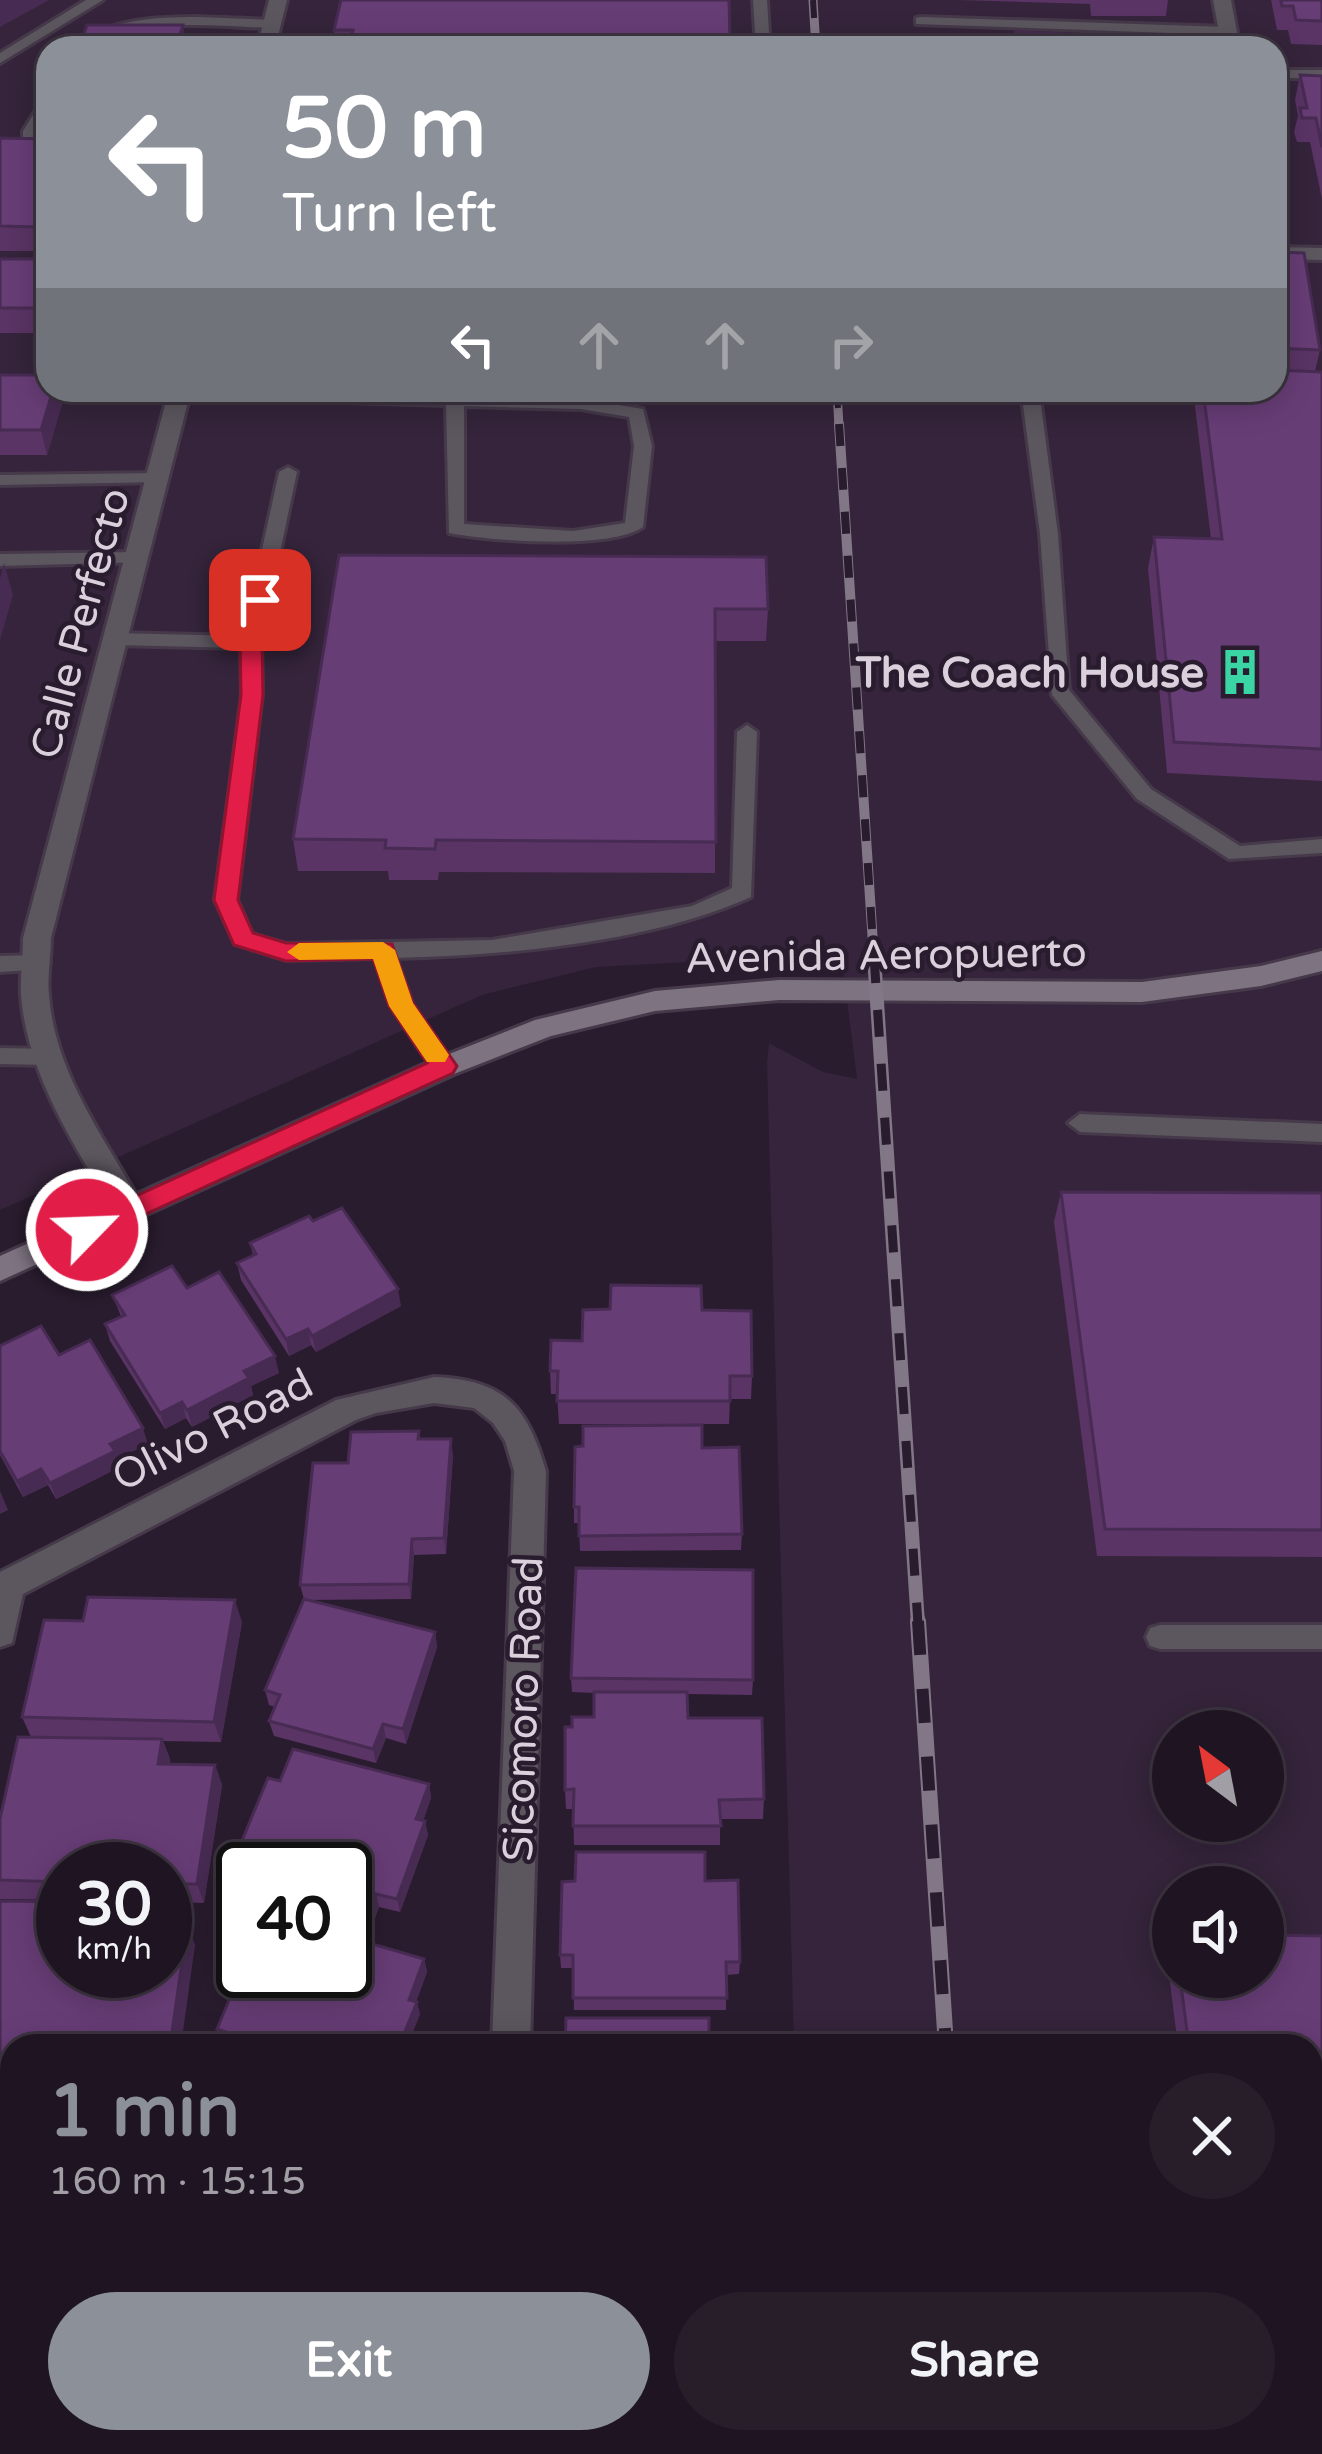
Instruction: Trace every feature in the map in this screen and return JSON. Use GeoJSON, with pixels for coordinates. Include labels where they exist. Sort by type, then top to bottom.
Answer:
{"type":"FeatureCollection","features":[{"type":"Feature","properties":{"kind":"street"},"geometry":{"type":"LineString","coordinates":[[269,36],[278,0]]}},
{"type":"Feature","properties":{"kind":"street"},"geometry":{"type":"LineString","coordinates":[[1222,0],[1228,36]]}},
{"type":"Feature","properties":{"kind":"street"},"geometry":{"type":"LineString","coordinates":[[1287,253],[1322,254]]}},
{"type":"Feature","properties":{"kind":"street","name":"Calle Perfecto"},"geometry":{"type":"LineString","coordinates":[[130,1211],[99,1162],[46,1057],[34,997],[37,938],[176,402]]}},
{"type":"Feature","properties":{"kind":"street","name":"Avenida Aeropuerto"},"geometry":{"type":"LineString","coordinates":[[0,1269],[444,1066],[545,1027],[655,1001],[827,989],[1142,992],[1261,976],[1322,961]]}},
{"type":"Feature","properties":{"kind":"street","name":"Olivo Road"},"geometry":{"type":"LineString","coordinates":[[4,1587],[346,1409],[441,1386],[476,1396]]}},
{"type":"Feature","properties":{"kind":"street","name":"Sicomoro Road"},"geometry":{"type":"LineString","coordinates":[[476,1396],[506,1412],[525,1439],[530,1471],[511,2034]]}},
{"type":"Feature","properties":{"kind":"street"},"geometry":{"type":"LineString","coordinates":[[0,1632],[4,1587]]}},
{"type":"Feature","properties":{"kind":"lane"},"geometry":{"type":"LineString","coordinates":[[37,36],[96,0]]}},
{"type":"Feature","properties":{"kind":"lane"},"geometry":{"type":"LineString","coordinates":[[760,0],[762,36]]}},
{"type":"Feature","properties":{"kind":"lane"},"geometry":{"type":"LineString","coordinates":[[921,21],[1178,36]]}},
{"type":"Feature","properties":{"kind":"lane"},"geometry":{"type":"LineString","coordinates":[[96,36],[153,24],[272,25]]}},
{"type":"Feature","properties":{"kind":"lane"},"geometry":{"type":"LineString","coordinates":[[0,59],[36,37]]}},
{"type":"Feature","properties":{"kind":"lane"},"geometry":{"type":"LineString","coordinates":[[1287,74],[1322,74]]}},
{"type":"Feature","properties":{"kind":"lane"},"geometry":{"type":"LineString","coordinates":[[36,121],[28,147],[36,147]]}},
{"type":"Feature","properties":{"kind":"lane"},"geometry":{"type":"LineString","coordinates":[[432,402],[581,404],[637,412],[643,446],[634,527],[573,537],[455,529],[455,403]]}},
{"type":"Feature","properties":{"kind":"lane"},"geometry":{"type":"LineString","coordinates":[[1030,402],[1060,691],[1144,794],[1236,854],[1322,846]]}},
{"type":"Feature","properties":{"kind":"lane"},"geometry":{"type":"LineString","coordinates":[[288,472],[251,642],[252,695],[226,900],[243,939],[286,952],[492,949],[696,913],[743,892],[747,732]]}},
{"type":"Feature","properties":{"kind":"lane"},"geometry":{"type":"LineString","coordinates":[[0,480],[157,478]]}},
{"type":"Feature","properties":{"kind":"lane"},"geometry":{"type":"LineString","coordinates":[[0,560],[137,558]]}},
{"type":"Feature","properties":{"kind":"lane"},"geometry":{"type":"LineString","coordinates":[[115,639],[251,642]]}},
{"type":"Feature","properties":{"kind":"lane"},"geometry":{"type":"LineString","coordinates":[[383,950],[402,1006],[444,1066]]}},
{"type":"Feature","properties":{"kind":"lane"},"geometry":{"type":"LineString","coordinates":[[0,964],[39,963]]}},
{"type":"Feature","properties":{"kind":"lane"},"geometry":{"type":"LineString","coordinates":[[0,1056],[46,1057]]}},
{"type":"Feature","properties":{"kind":"lane"},"geometry":{"type":"LineString","coordinates":[[1079,1123],[1322,1132]]}},
{"type":"Feature","properties":{"kind":"lane"},"geometry":{"type":"LineString","coordinates":[[1160,1637],[1322,1637]]}},
{"type":"Feature","properties":{"kind":"shaded area"},"geometry":{"type":"Polygon","coordinates":[[[0,0],[1322,0],[1322,2034],[794,2034],[767,1063],[769,1043],[823,1072],[857,1079],[841,954],[596,967],[482,995],[0,1210],[0,0]]]}},
{"type":"Feature","properties":{"kind":"building"},"geometry":{"type":"Polygon","coordinates":[[[341,0],[729,0],[730,36],[352,36],[353,30],[334,30],[341,0]]]}},
{"type":"Feature","properties":{"kind":"building"},"geometry":{"type":"Polygon","coordinates":[[[1281,0],[1322,0],[1322,21],[1296,20],[1293,6],[1282,6],[1281,0]]]}},
{"type":"Feature","properties":{"kind":"building"},"geometry":{"type":"Polygon","coordinates":[[[87,25],[183,25],[180,36],[83,36],[87,25]]]}},
{"type":"Feature","properties":{"kind":"building"},"geometry":{"type":"Polygon","coordinates":[[[1016,32],[1118,36],[1017,36],[1016,32]]]}},
{"type":"Feature","properties":{"kind":"building"},"geometry":{"type":"Polygon","coordinates":[[[1300,75],[1322,76],[1322,147],[1316,118],[1302,118],[1300,108],[1307,108],[1300,75]]]}},
{"type":"Feature","properties":{"kind":"building"},"geometry":{"type":"Polygon","coordinates":[[[0,138],[36,139],[36,227],[0,226],[0,138]]]}},
{"type":"Feature","properties":{"kind":"building"},"geometry":{"type":"Polygon","coordinates":[[[1287,252],[1304,253],[1320,350],[1287,349],[1287,252]]]}},
{"type":"Feature","properties":{"kind":"building"},"geometry":{"type":"Polygon","coordinates":[[[0,259],[36,259],[36,308],[0,308],[0,259]]]}},
{"type":"Feature","properties":{"kind":"building","name":"The Coach House"},"geometry":{"type":"Polygon","coordinates":[[[1287,371],[1322,372],[1322,749],[1174,742],[1154,537],[1222,539],[1205,402],[1287,402],[1287,371]]]}},
{"type":"Feature","properties":{"kind":"building"},"geometry":{"type":"Polygon","coordinates":[[[0,375],[36,375],[36,402],[49,402],[41,430],[0,430],[0,375]]]}},
{"type":"Feature","properties":{"kind":"building"},"geometry":{"type":"Polygon","coordinates":[[[339,555],[766,557],[768,609],[715,609],[716,842],[436,840],[435,849],[385,848],[386,840],[293,839],[339,555]]]}},
{"type":"Feature","properties":{"kind":"building"},"geometry":{"type":"Polygon","coordinates":[[[1061,1192],[1322,1193],[1322,1530],[1105,1529],[1061,1192]]]}},
{"type":"Feature","properties":{"kind":"building"},"geometry":{"type":"Polygon","coordinates":[[[342,1208],[398,1289],[312,1336],[308,1329],[286,1339],[237,1263],[256,1254],[250,1243],[309,1216],[313,1221],[342,1208]]]}},
{"type":"Feature","properties":{"kind":"building"},"geometry":{"type":"Polygon","coordinates":[[[172,1266],[187,1288],[219,1272],[275,1356],[244,1371],[249,1378],[187,1410],[182,1402],[160,1413],[105,1324],[125,1315],[112,1295],[172,1266]]]}},
{"type":"Feature","properties":{"kind":"building"},"geometry":{"type":"Polygon","coordinates":[[[611,1285],[701,1286],[702,1310],[751,1311],[752,1376],[730,1376],[730,1401],[557,1401],[558,1371],[550,1371],[551,1340],[582,1341],[583,1310],[610,1309],[611,1285]]]}},
{"type":"Feature","properties":{"kind":"building"},"geometry":{"type":"Polygon","coordinates":[[[41,1326],[59,1355],[90,1340],[143,1428],[110,1444],[115,1451],[50,1483],[41,1469],[17,1481],[0,1451],[0,1346],[41,1326]]]}},
{"type":"Feature","properties":{"kind":"building"},"geometry":{"type":"Polygon","coordinates":[[[702,1425],[702,1448],[739,1447],[742,1534],[579,1536],[579,1507],[574,1507],[575,1447],[583,1446],[583,1426],[702,1425]]]}},
{"type":"Feature","properties":{"kind":"building"},"geometry":{"type":"Polygon","coordinates":[[[419,1431],[418,1439],[451,1439],[444,1538],[412,1539],[409,1584],[300,1585],[313,1463],[348,1463],[351,1432],[419,1431]]]}},
{"type":"Feature","properties":{"kind":"building"},"geometry":{"type":"Polygon","coordinates":[[[576,1568],[753,1570],[753,1680],[571,1678],[576,1568]]]}},
{"type":"Feature","properties":{"kind":"building"},"geometry":{"type":"Polygon","coordinates":[[[88,1597],[235,1600],[214,1722],[22,1717],[44,1620],[83,1621],[88,1597]]]}},
{"type":"Feature","properties":{"kind":"building"},"geometry":{"type":"Polygon","coordinates":[[[304,1599],[435,1632],[403,1729],[383,1724],[373,1749],[269,1721],[280,1695],[265,1690],[304,1599]]]}},
{"type":"Feature","properties":{"kind":"building"},"geometry":{"type":"Polygon","coordinates":[[[594,1692],[687,1692],[688,1718],[762,1718],[764,1799],[719,1800],[721,1826],[573,1826],[574,1789],[565,1790],[565,1727],[572,1727],[572,1717],[594,1717],[594,1692]]]}},
{"type":"Feature","properties":{"kind":"building"},"geometry":{"type":"Polygon","coordinates":[[[18,1737],[162,1739],[158,1764],[215,1765],[197,1884],[192,1884],[192,1842],[36,1842],[36,1881],[0,1880],[0,1819],[18,1737]]]}},
{"type":"Feature","properties":{"kind":"building"},"geometry":{"type":"Polygon","coordinates":[[[293,1749],[429,1784],[416,1819],[425,1821],[397,1899],[376,1894],[372,1905],[372,1842],[241,1842],[268,1778],[280,1781],[293,1749]]]}},
{"type":"Feature","properties":{"kind":"building"},"geometry":{"type":"Polygon","coordinates":[[[576,1852],[705,1852],[705,1881],[738,1880],[740,1962],[726,1962],[727,1998],[573,1998],[573,1955],[560,1955],[562,1882],[575,1881],[576,1852]]]}},
{"type":"Feature","properties":{"kind":"building"},"geometry":{"type":"Polygon","coordinates":[[[0,1901],[36,1902],[36,1998],[177,1998],[172,2034],[0,2034],[0,1901]]]}},
{"type":"Feature","properties":{"kind":"building"},"geometry":{"type":"Polygon","coordinates":[[[1284,1935],[1322,1936],[1322,2034],[1187,2034],[1183,1998],[1284,1998],[1284,1935]]]}},
{"type":"Feature","properties":{"kind":"building"},"geometry":{"type":"Polygon","coordinates":[[[372,1944],[424,1959],[409,2000],[417,2002],[404,2034],[232,2034],[217,2029],[230,1998],[372,1998],[372,1944]]]}},
{"type":"Feature","properties":{"kind":"building"},"geometry":{"type":"Polygon","coordinates":[[[566,2018],[709,2018],[709,2034],[565,2034],[566,2018]]]}},
{"type":"Feature","properties":{"kind":"railway"},"geometry":{"type":"LineString","coordinates":[[813,0],[815,36]]}},
{"type":"Feature","properties":{"kind":"railway"},"geometry":{"type":"LineString","coordinates":[[838,402],[839,427]]}},
{"type":"Feature","properties":{"kind":"railway"},"geometry":{"type":"LineString","coordinates":[[839,424],[874,959]]}},
{"type":"Feature","properties":{"kind":"railway"},"geometry":{"type":"LineString","coordinates":[[874,956],[918,1624]]}},
{"type":"Feature","properties":{"kind":"railway"},"geometry":{"type":"LineString","coordinates":[[918,1621],[945,2034]]}},
{"type":"Feature","properties":{"kind":"slow traffic"},"geometry":{"type":"LineString","coordinates":[[299,952],[383,950],[402,1006],[436,1055]]}},
{"type":"Feature","properties":{"kind":"place","name":"The Coach House"},"geometry":{"type":"Point","coordinates":[1240,672]}},
{"type":"Feature","properties":{"kind":"route"},"geometry":{"type":"LineString","coordinates":[[87,1230],[444,1066],[402,1006],[383,950],[286,952],[243,939],[226,900],[252,695],[251,642],[260,600]]}}]}
